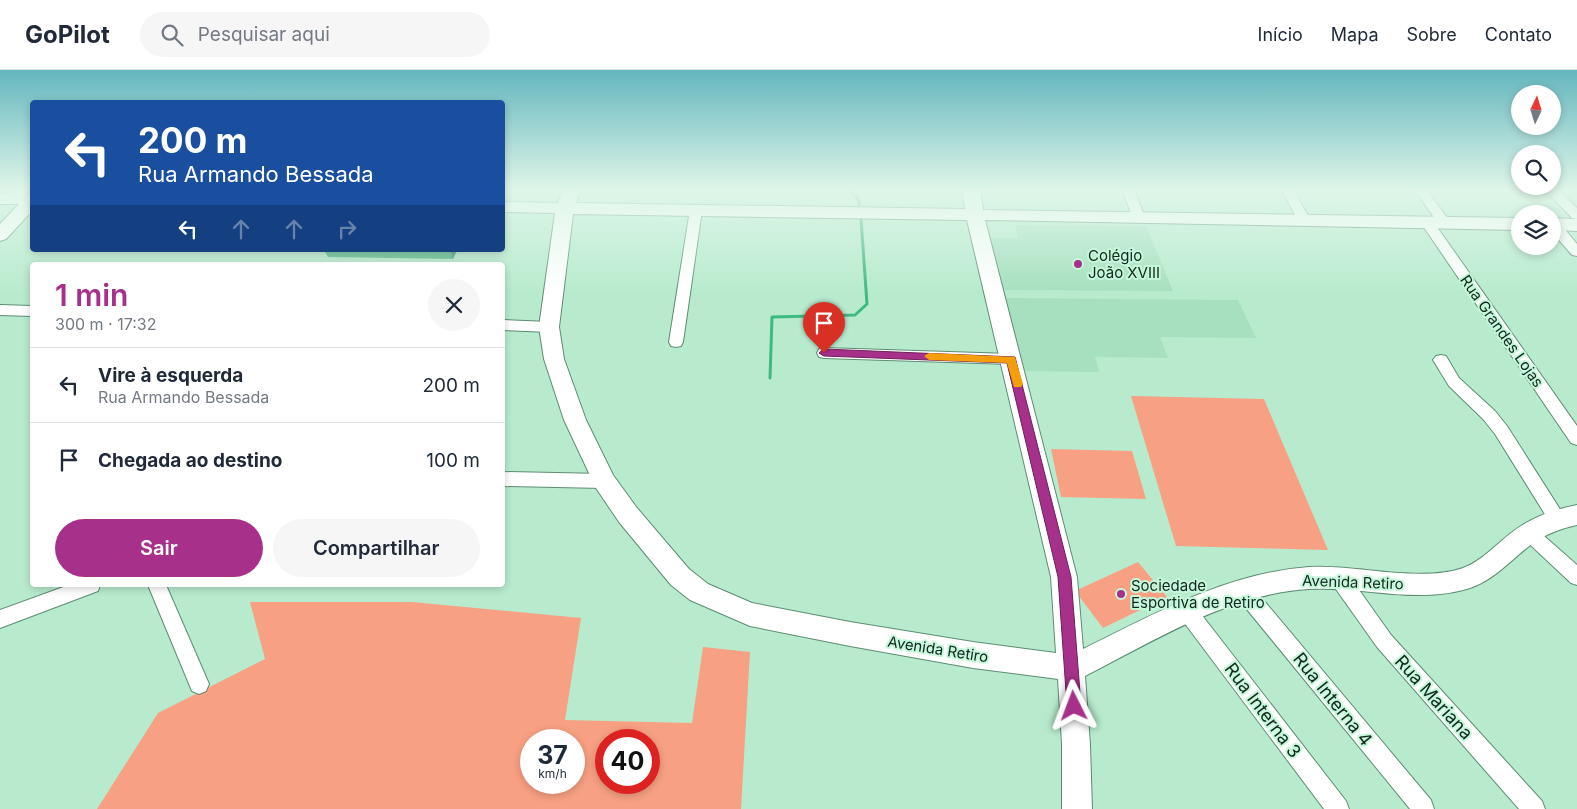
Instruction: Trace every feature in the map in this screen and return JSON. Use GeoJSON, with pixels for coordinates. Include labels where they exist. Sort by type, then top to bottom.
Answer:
{"type":"FeatureCollection","features":[{"type":"Feature","properties":{"kind":"street"},"geometry":{"type":"LineString","coordinates":[[0,235],[6,223]]}},
{"type":"Feature","properties":{"kind":"street","name":"Avenida Retiro"},"geometry":{"type":"LineString","coordinates":[[564,223],[555,271],[549,327],[554,359],[575,420],[604,481],[628,515],[680,577],[699,592],[750,614],[850,634],[1036,665],[1072,668],[1187,611],[1243,590],[1281,581],[1311,578],[1401,584],[1435,584],[1468,578],[1484,569],[1529,533],[1567,517]]}},
{"type":"Feature","properties":{"kind":"street"},"geometry":{"type":"LineString","coordinates":[[676,342],[694,223]]}},
{"type":"Feature","properties":{"kind":"street"},"geometry":{"type":"LineString","coordinates":[[977,223],[1064,577],[1072,668],[1077,809]]}},
{"type":"Feature","properties":{"kind":"street","name":"Rua Grandes Lojas"},"geometry":{"type":"LineString","coordinates":[[1427,223],[1577,439]]}},
{"type":"Feature","properties":{"kind":"street"},"geometry":{"type":"LineString","coordinates":[[1482,223],[1511,224]]}},
{"type":"Feature","properties":{"kind":"street"},"geometry":{"type":"LineString","coordinates":[[1561,224],[1577,225]]}},
{"type":"Feature","properties":{"kind":"street"},"geometry":{"type":"LineString","coordinates":[[1561,233],[1577,252]]}},
{"type":"Feature","properties":{"kind":"street"},"geometry":{"type":"LineString","coordinates":[[0,310],[30,311]]}},
{"type":"Feature","properties":{"kind":"street"},"geometry":{"type":"LineString","coordinates":[[505,325],[549,327]]}},
{"type":"Feature","properties":{"kind":"street"},"geometry":{"type":"LineString","coordinates":[[824,353],[1011,359]]}},
{"type":"Feature","properties":{"kind":"street"},"geometry":{"type":"LineString","coordinates":[[1441,360],[1454,382],[1489,414],[1567,517]]}},
{"type":"Feature","properties":{"kind":"street"},"geometry":{"type":"LineString","coordinates":[[505,480],[604,481]]}},
{"type":"Feature","properties":{"kind":"street"},"geometry":{"type":"LineString","coordinates":[[1529,533],[1577,577]]}},
{"type":"Feature","properties":{"kind":"street","name":"Rua Mariana"},"geometry":{"type":"LineString","coordinates":[[1340,579],[1384,641],[1534,809]]}},
{"type":"Feature","properties":{"kind":"street"},"geometry":{"type":"LineString","coordinates":[[0,619],[86,587]]}},
{"type":"Feature","properties":{"kind":"street"},"geometry":{"type":"LineString","coordinates":[[158,587],[199,684]]}},
{"type":"Feature","properties":{"kind":"street","name":"Rua Interna 4"},"geometry":{"type":"LineString","coordinates":[[1243,590],[1422,808]]}},
{"type":"Feature","properties":{"kind":"street","name":"Rua Interna 3"},"geometry":{"type":"LineString","coordinates":[[1187,611],[1338,809]]}},
{"type":"Feature","properties":{"kind":"shaded area","name":"Colégio João XVIII"},"geometry":{"type":"Polygon","coordinates":[[[1015,225],[1146,226],[1173,291],[1000,290],[989,238],[1018,238],[1015,225]]]}},
{"type":"Feature","properties":{"kind":"shaded area"},"geometry":{"type":"Polygon","coordinates":[[[1005,298],[1238,300],[1256,338],[1160,337],[1168,358],[1095,357],[1099,372],[1021,371],[1005,298]]]}},
{"type":"Feature","properties":{"kind":"shaded area"},"geometry":{"type":"Polygon","coordinates":[[[1131,396],[1264,399],[1328,550],[1176,546],[1131,396]]]}},
{"type":"Feature","properties":{"kind":"shaded area"},"geometry":{"type":"Polygon","coordinates":[[[1051,449],[1132,451],[1146,499],[1061,497],[1051,449]]]}},
{"type":"Feature","properties":{"kind":"shaded area","name":"Sociedade Esportiva de Retiro"},"geometry":{"type":"Polygon","coordinates":[[[1138,562],[1167,597],[1103,628],[1075,591],[1138,562]]]}},
{"type":"Feature","properties":{"kind":"shaded area"},"geometry":{"type":"Polygon","coordinates":[[[250,602],[412,602],[581,618],[565,720],[692,723],[703,647],[750,652],[741,809],[97,809],[158,713],[265,659],[250,602]]]}},
{"type":"Feature","properties":{"kind":"waterway"},"geometry":{"type":"LineString","coordinates":[[770,378],[772,317],[855,315],[867,304],[861,223]]}},
{"type":"Feature","properties":{"kind":"slow traffic"},"geometry":{"type":"LineString","coordinates":[[929,356],[1011,359],[1017,384]]}},
{"type":"Feature","properties":{"kind":"place","name":"Colégio João XVIII"},"geometry":{"type":"Point","coordinates":[1078,264]}},
{"type":"Feature","properties":{"kind":"place","name":"Sociedade Esportiva de Retiro"},"geometry":{"type":"Point","coordinates":[1121,594]}},
{"type":"Feature","properties":{"kind":"route"},"geometry":{"type":"LineString","coordinates":[[824,353],[1011,359],[1064,577],[1074,706]]}}]}
